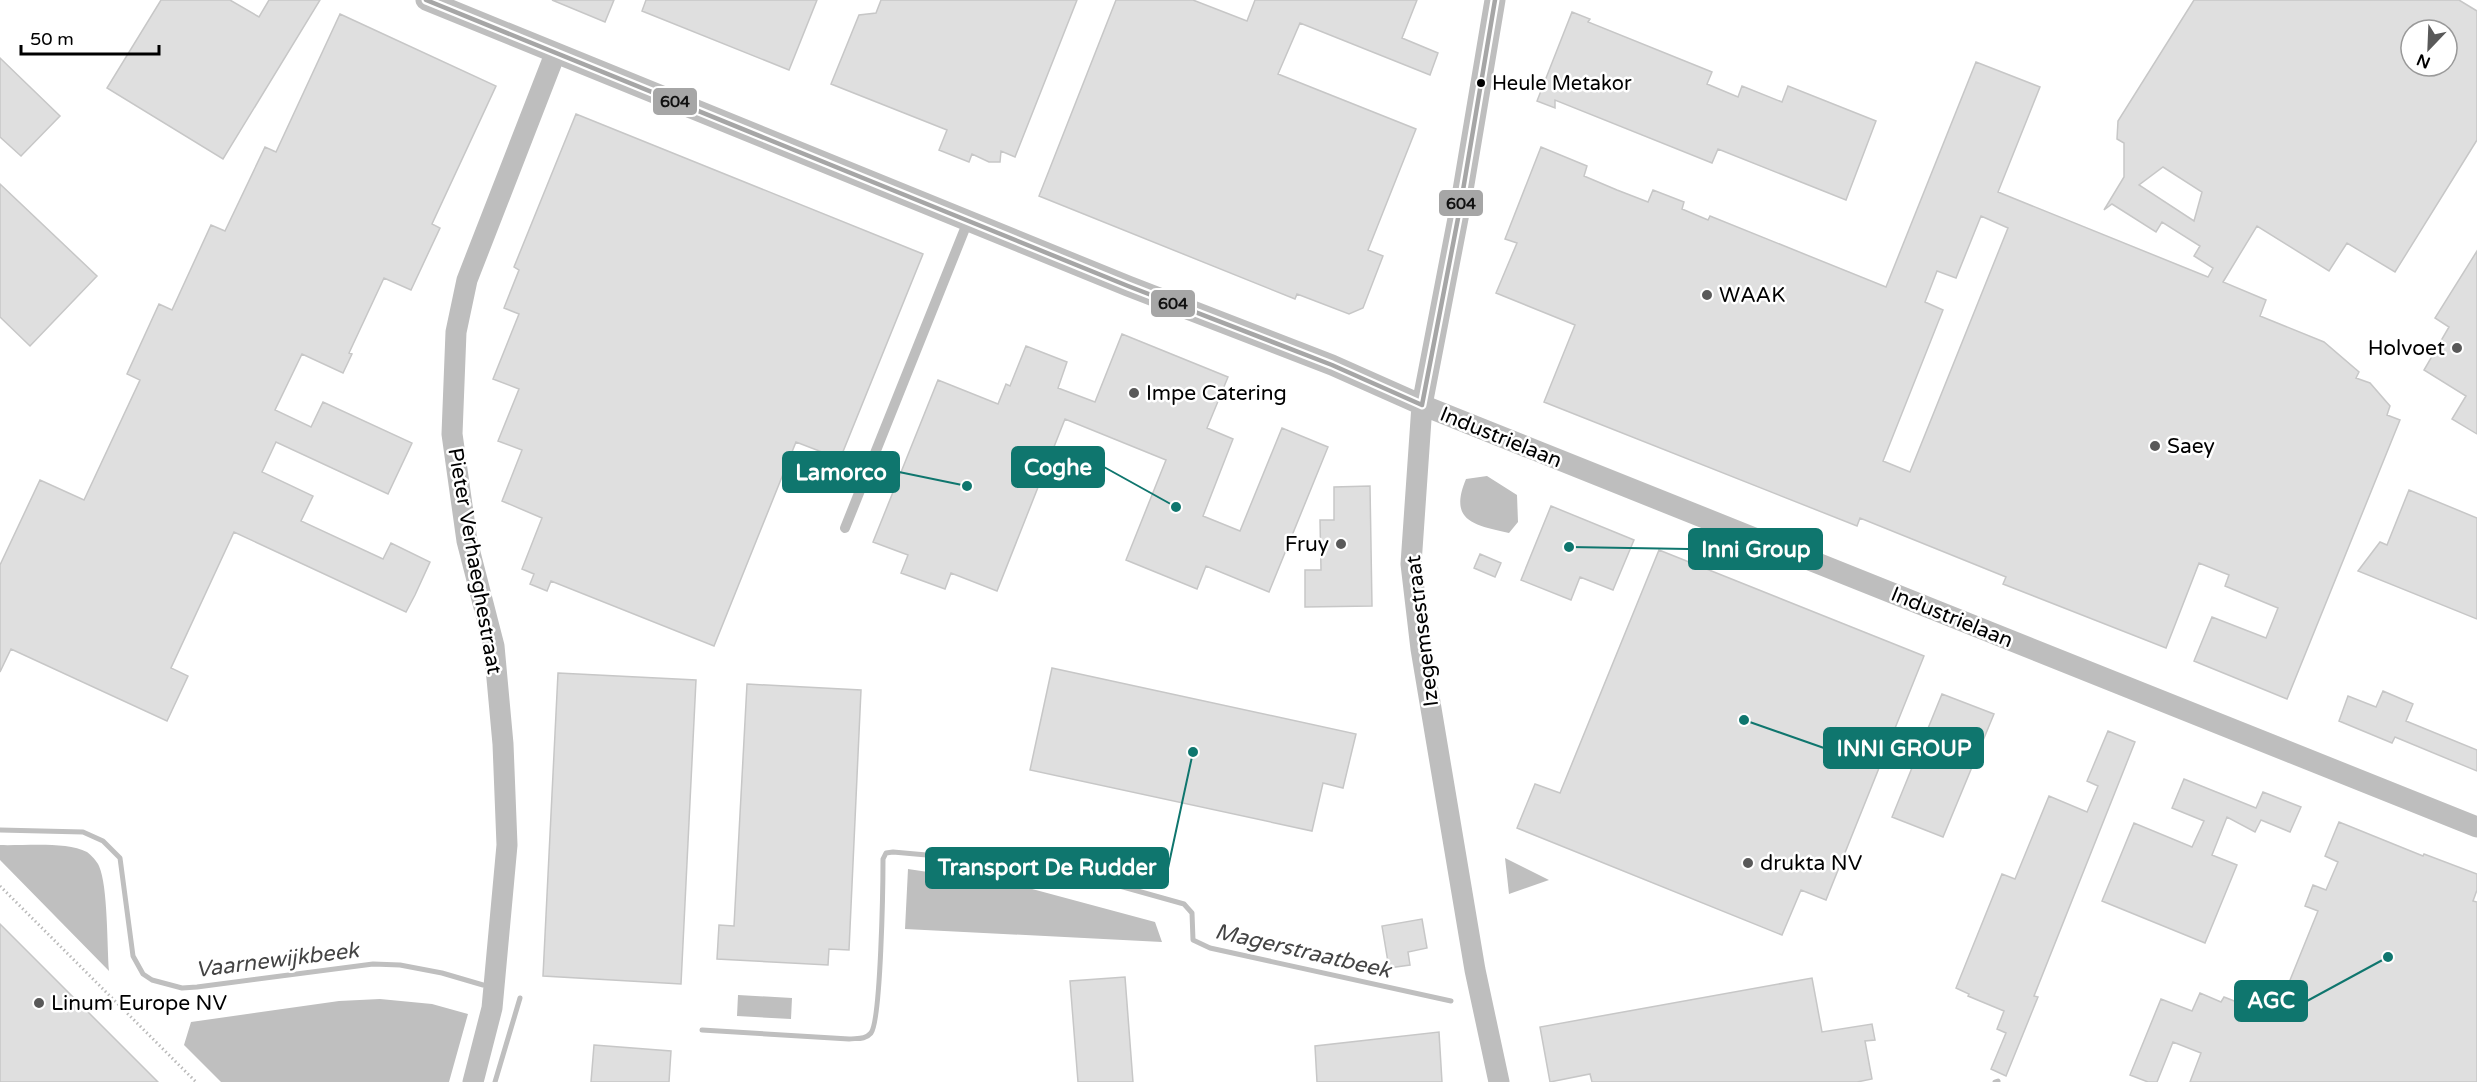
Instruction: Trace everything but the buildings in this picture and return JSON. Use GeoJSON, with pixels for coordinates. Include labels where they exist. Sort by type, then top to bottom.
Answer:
{"type":"FeatureCollection","features":[{"type":"Feature","properties":{"kind":"street","name":"Industrielaan"},"geometry":{"type":"LineString","coordinates":[[426,0],[968,221],[1332,365],[1422,405],[2477,827]]}},
{"type":"Feature","properties":{"kind":"street","name":"Izegemsestraat"},"geometry":{"type":"LineString","coordinates":[[1495,0],[1460,208],[1422,405],[1411,564],[1421,649],[1475,970],[1499,1082]]}},
{"type":"Feature","properties":{"kind":"street","name":"Pieter Verhaeghestraat"},"geometry":{"type":"LineString","coordinates":[[473,1082],[492,1008],[507,845],[503,744],[494,646],[467,541],[452,434],[456,332],[467,280],[555,54]]}},
{"type":"Feature","properties":{"kind":"lane"},"geometry":{"type":"LineString","coordinates":[[845,528],[968,221]]}},
{"type":"Feature","properties":{"kind":"path"},"geometry":{"type":"LineString","coordinates":[[0,886],[196,1082]]}},
{"type":"Feature","properties":{"kind":"shaded area"},"geometry":{"type":"Polygon","coordinates":[[[1487,476],[1517,495],[1518,522],[1509,533],[1476,524],[1463,513],[1460,504],[1466,479],[1487,476]]]}},
{"type":"Feature","properties":{"kind":"shaded area"},"geometry":{"type":"Polygon","coordinates":[[[0,845],[68,846],[87,852],[94,858],[99,866],[104,887],[109,971],[0,860],[0,845]]]}},
{"type":"Feature","properties":{"kind":"shaded area"},"geometry":{"type":"Polygon","coordinates":[[[1505,858],[1549,880],[1509,894],[1505,858]]]}},
{"type":"Feature","properties":{"kind":"shaded area"},"geometry":{"type":"Polygon","coordinates":[[[908,869],[1021,886],[1155,922],[1162,942],[905,929],[908,869]]]}},
{"type":"Feature","properties":{"kind":"shaded area"},"geometry":{"type":"Polygon","coordinates":[[[738,995],[792,998],[791,1019],[737,1016],[738,995]]]}},
{"type":"Feature","properties":{"kind":"shaded area"},"geometry":{"type":"Polygon","coordinates":[[[380,999],[432,1004],[468,1014],[449,1082],[221,1082],[184,1045],[191,1022],[339,1001],[380,999]]]}},
{"type":"Feature","properties":{"kind":"waterway","name":"Vaarnewijkbeek"},"geometry":{"type":"LineString","coordinates":[[0,830],[83,832],[103,841],[120,858],[133,956],[143,974],[152,980],[182,988],[197,987],[373,964],[400,965],[442,973],[483,985]]}},
{"type":"Feature","properties":{"kind":"waterway","name":"Magerstraatbeek"},"geometry":{"type":"LineString","coordinates":[[702,1030],[849,1039],[869,1035],[874,1023],[879,979],[883,859],[886,853],[893,852],[949,857],[1091,878],[1184,904],[1192,913],[1193,940],[1210,948],[1451,1001]]}},
{"type":"Feature","properties":{"kind":"waterway","name":"Vaarnewijkbeek"},"geometry":{"type":"LineString","coordinates":[[495,1082],[520,998]]}},
{"type":"Feature","properties":{"kind":"transit line","name":"604"},"geometry":{"type":"LineString","coordinates":[[426,0],[1128,286],[1332,365],[1422,405]]}},
{"type":"Feature","properties":{"kind":"transit line","name":"604"},"geometry":{"type":"LineString","coordinates":[[1422,405],[1460,208],[1495,0]]}},
{"type":"Feature","properties":{"kind":"place","name":"Heule Metakor"},"geometry":{"type":"Point","coordinates":[1481,83]}},
{"type":"Feature","properties":{"kind":"place","name":"WAAK"},"geometry":{"type":"Point","coordinates":[1707,295]}},
{"type":"Feature","properties":{"kind":"place","name":"Holvoet"},"geometry":{"type":"Point","coordinates":[2457,348]}},
{"type":"Feature","properties":{"kind":"place","name":"Impe Catering"},"geometry":{"type":"Point","coordinates":[1134,393]}},
{"type":"Feature","properties":{"kind":"place","name":"Saey"},"geometry":{"type":"Point","coordinates":[2155,446]}},
{"type":"Feature","properties":{"kind":"place","name":"Lamorco"},"geometry":{"type":"Point","coordinates":[967,486]}},
{"type":"Feature","properties":{"kind":"place","name":"Coghe"},"geometry":{"type":"Point","coordinates":[1176,507]}},
{"type":"Feature","properties":{"kind":"place","name":"Fruy"},"geometry":{"type":"Point","coordinates":[1341,544]}},
{"type":"Feature","properties":{"kind":"place","name":"Inni Group"},"geometry":{"type":"Point","coordinates":[1569,547]}},
{"type":"Feature","properties":{"kind":"place","name":"INNI GROUP"},"geometry":{"type":"Point","coordinates":[1744,720]}},
{"type":"Feature","properties":{"kind":"place","name":"Transport De Rudder"},"geometry":{"type":"Point","coordinates":[1193,752]}},
{"type":"Feature","properties":{"kind":"place","name":"drukta NV"},"geometry":{"type":"Point","coordinates":[1748,863]}},
{"type":"Feature","properties":{"kind":"place","name":"AGC"},"geometry":{"type":"Point","coordinates":[2388,957]}},
{"type":"Feature","properties":{"kind":"place","name":"Linum Europe NV"},"geometry":{"type":"Point","coordinates":[39,1003]}}]}
